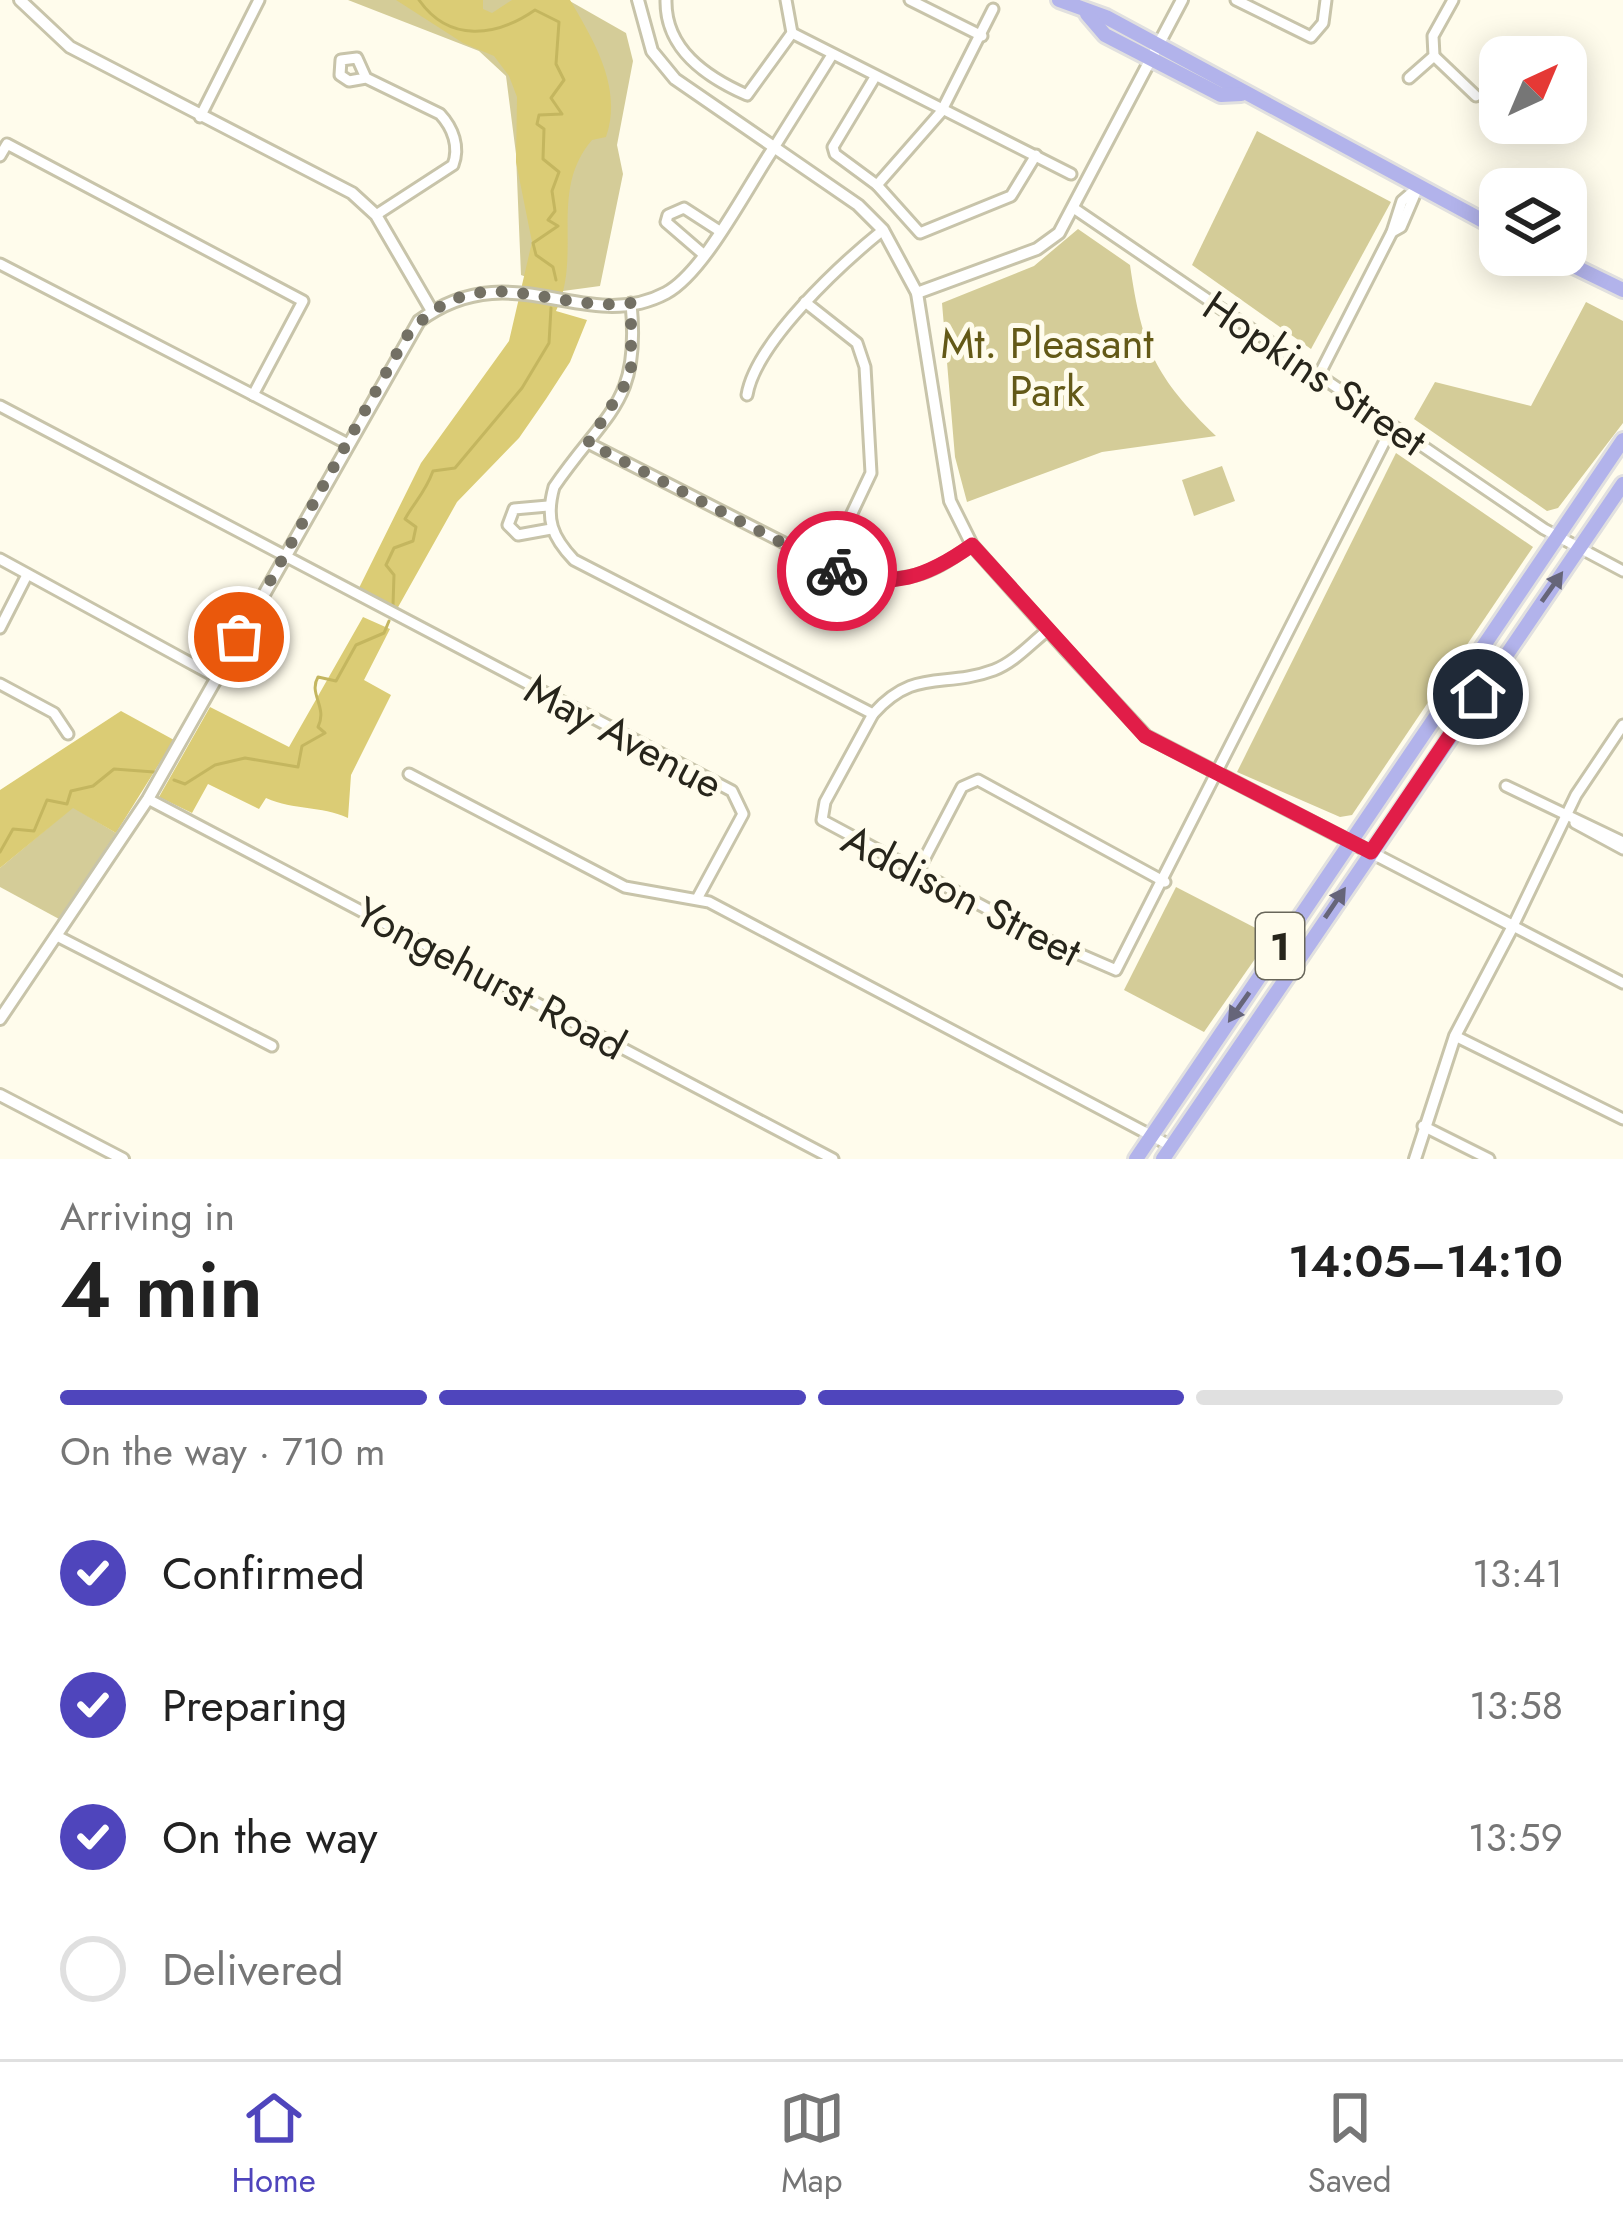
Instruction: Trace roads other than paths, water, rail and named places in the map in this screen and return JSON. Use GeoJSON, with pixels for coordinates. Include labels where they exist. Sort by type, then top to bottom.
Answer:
{"type":"FeatureCollection","features":[{"type":"Feature","properties":{"kind":"main road"},"geometry":{"type":"LineString","coordinates":[[1059,0],[1087,14],[1105,34],[1154,52],[1221,95],[1240,94],[1479,220]]}},
{"type":"Feature","properties":{"kind":"main road"},"geometry":{"type":"LineString","coordinates":[[1587,272],[1623,290]]}},
{"type":"Feature","properties":{"kind":"main road","name":"1"},"geometry":{"type":"LineString","coordinates":[[1136,1159],[1623,440]]}},
{"type":"Feature","properties":{"kind":"main road","name":"1"},"geometry":{"type":"LineString","coordinates":[[1167,1153],[1623,484]]}},
{"type":"Feature","properties":{"kind":"street"},"geometry":{"type":"LineString","coordinates":[[20,0],[70,47],[352,193],[376,215],[432,311]]}},
{"type":"Feature","properties":{"kind":"street"},"geometry":{"type":"LineString","coordinates":[[200,117],[260,0]]}},
{"type":"Feature","properties":{"kind":"street"},"geometry":{"type":"LineString","coordinates":[[638,0],[652,51],[675,79],[858,205],[883,230],[917,293],[931,357],[941,468],[972,545],[1145,736],[1623,983]]}},
{"type":"Feature","properties":{"kind":"street"},"geometry":{"type":"LineString","coordinates":[[666,0],[672,35],[686,55],[747,95],[792,33],[786,0]]}},
{"type":"Feature","properties":{"kind":"street"},"geometry":{"type":"LineString","coordinates":[[910,0],[982,36]]}},
{"type":"Feature","properties":{"kind":"street"},"geometry":{"type":"LineString","coordinates":[[917,293],[1037,249],[1059,232],[1182,0]]}},
{"type":"Feature","properties":{"kind":"street"},"geometry":{"type":"LineString","coordinates":[[1236,0],[1311,38],[1323,23],[1326,0]]}},
{"type":"Feature","properties":{"kind":"street"},"geometry":{"type":"LineString","coordinates":[[1453,0],[1433,37],[1434,56],[1476,96]]}},
{"type":"Feature","properties":{"kind":"street"},"geometry":{"type":"LineString","coordinates":[[877,185],[940,112],[993,10]]}},
{"type":"Feature","properties":{"kind":"street"},"geometry":{"type":"LineString","coordinates":[[792,33],[940,112],[1071,174]]}},
{"type":"Feature","properties":{"kind":"street"},"geometry":{"type":"LineString","coordinates":[[0,1019],[148,799],[406,337],[432,311],[458,297],[492,290],[631,303],[664,294],[703,254],[832,56]]}},
{"type":"Feature","properties":{"kind":"street"},"geometry":{"type":"LineString","coordinates":[[1409,78],[1434,56]]}},
{"type":"Feature","properties":{"kind":"street"},"geometry":{"type":"LineString","coordinates":[[874,77],[833,147],[877,185],[916,231],[926,232],[1011,196],[1036,154]]}},
{"type":"Feature","properties":{"kind":"street"},"geometry":{"type":"LineString","coordinates":[[366,78],[440,114],[457,155],[453,165],[376,215]]}},
{"type":"Feature","properties":{"kind":"street"},"geometry":{"type":"LineString","coordinates":[[0,156],[7,144],[303,301],[253,395]]}},
{"type":"Feature","properties":{"kind":"street"},"geometry":{"type":"LineString","coordinates":[[1318,376],[1393,232],[1401,227],[1417,189]]}},
{"type":"Feature","properties":{"kind":"street"},"geometry":{"type":"LineString","coordinates":[[703,254],[673,232],[665,222],[668,215],[684,208],[718,230]]}},
{"type":"Feature","properties":{"kind":"street","name":"Hopkins Street"},"geometry":{"type":"LineString","coordinates":[[1075,209],[1392,428],[1556,536],[1623,571]]}},
{"type":"Feature","properties":{"kind":"street"},"geometry":{"type":"LineString","coordinates":[[747,395],[754,370],[819,281],[883,230]]}},
{"type":"Feature","properties":{"kind":"street"},"geometry":{"type":"LineString","coordinates":[[0,264],[348,444]]}},
{"type":"Feature","properties":{"kind":"street"},"geometry":{"type":"LineString","coordinates":[[805,302],[857,343],[865,368],[871,473],[826,568]]}},
{"type":"Feature","properties":{"kind":"street"},"geometry":{"type":"LineString","coordinates":[[631,303],[631,375],[554,487],[548,506],[551,530],[588,568],[873,714],[892,693],[918,681],[994,670],[1048,630]]}},
{"type":"Feature","properties":{"kind":"street","name":"May Avenue"},"geometry":{"type":"LineString","coordinates":[[0,406],[731,791],[742,814],[698,897]]}},
{"type":"Feature","properties":{"kind":"street","name":"Addison Street"},"geometry":{"type":"LineString","coordinates":[[873,714],[820,816],[836,831],[1110,971],[1120,967],[1392,428]]}},
{"type":"Feature","properties":{"kind":"street"},"geometry":{"type":"LineString","coordinates":[[588,443],[826,568],[883,580],[936,573],[972,545]]}},
{"type":"Feature","properties":{"kind":"street"},"geometry":{"type":"LineString","coordinates":[[548,506],[514,509],[508,525],[518,535],[551,530]]}},
{"type":"Feature","properties":{"kind":"street"},"geometry":{"type":"LineString","coordinates":[[0,560],[216,677]]}},
{"type":"Feature","properties":{"kind":"street"},"geometry":{"type":"LineString","coordinates":[[0,628],[27,575]]}},
{"type":"Feature","properties":{"kind":"street"},"geometry":{"type":"LineString","coordinates":[[0,684],[54,713],[68,734]]}},
{"type":"Feature","properties":{"kind":"street"},"geometry":{"type":"LineString","coordinates":[[1414,1159],[1455,1036],[1567,816],[1623,725]]}},
{"type":"Feature","properties":{"kind":"street"},"geometry":{"type":"LineString","coordinates":[[410,774],[625,887],[698,897],[1151,1135],[1167,1153]]}},
{"type":"Feature","properties":{"kind":"street"},"geometry":{"type":"LineString","coordinates":[[918,872],[962,787],[978,780],[1165,882]]}},
{"type":"Feature","properties":{"kind":"street"},"geometry":{"type":"LineString","coordinates":[[1506,786],[1623,845]]}},
{"type":"Feature","properties":{"kind":"street","name":"Yongehurst Road"},"geometry":{"type":"LineString","coordinates":[[148,799],[833,1159]]}},
{"type":"Feature","properties":{"kind":"street"},"geometry":{"type":"LineString","coordinates":[[57,936],[272,1046]]}},
{"type":"Feature","properties":{"kind":"street"},"geometry":{"type":"LineString","coordinates":[[1455,1036],[1623,1120]]}},
{"type":"Feature","properties":{"kind":"street"},"geometry":{"type":"LineString","coordinates":[[0,1095],[123,1159]]}},
{"type":"Feature","properties":{"kind":"street"},"geometry":{"type":"LineString","coordinates":[[1424,1126],[1489,1159]]}},
{"type":"Feature","properties":{"kind":"waterway"},"geometry":{"type":"LineString","coordinates":[[419,0],[444,24],[459,29],[489,30],[535,10],[559,22],[556,64],[564,80],[551,98],[562,114],[539,115],[537,124],[544,129],[543,159],[559,172],[552,191],[555,211],[548,220],[558,226],[533,243],[536,255],[553,267],[556,280]]}},
{"type":"Feature","properties":{"kind":"waterway"},"geometry":{"type":"LineString","coordinates":[[393,605],[394,575],[386,565],[394,548],[413,541],[416,527],[405,519],[433,471],[455,468],[522,388],[549,343],[551,308]]}},
{"type":"Feature","properties":{"kind":"waterway"},"geometry":{"type":"LineString","coordinates":[[174,780],[185,784],[215,765],[245,758],[298,767],[302,746],[325,733],[318,727],[318,677],[336,681],[356,645],[384,633],[389,621]]}},
{"type":"Feature","properties":{"kind":"waterway"},"geometry":{"type":"LineString","coordinates":[[0,852],[13,829],[34,831],[47,800],[67,804],[71,791],[93,786],[114,769],[154,772]]}},
{"type":"Feature","properties":{"kind":"park label","name":"Mt. Pleasant Park"},"geometry":{"type":"Point","coordinates":[1047,367]}}]}
